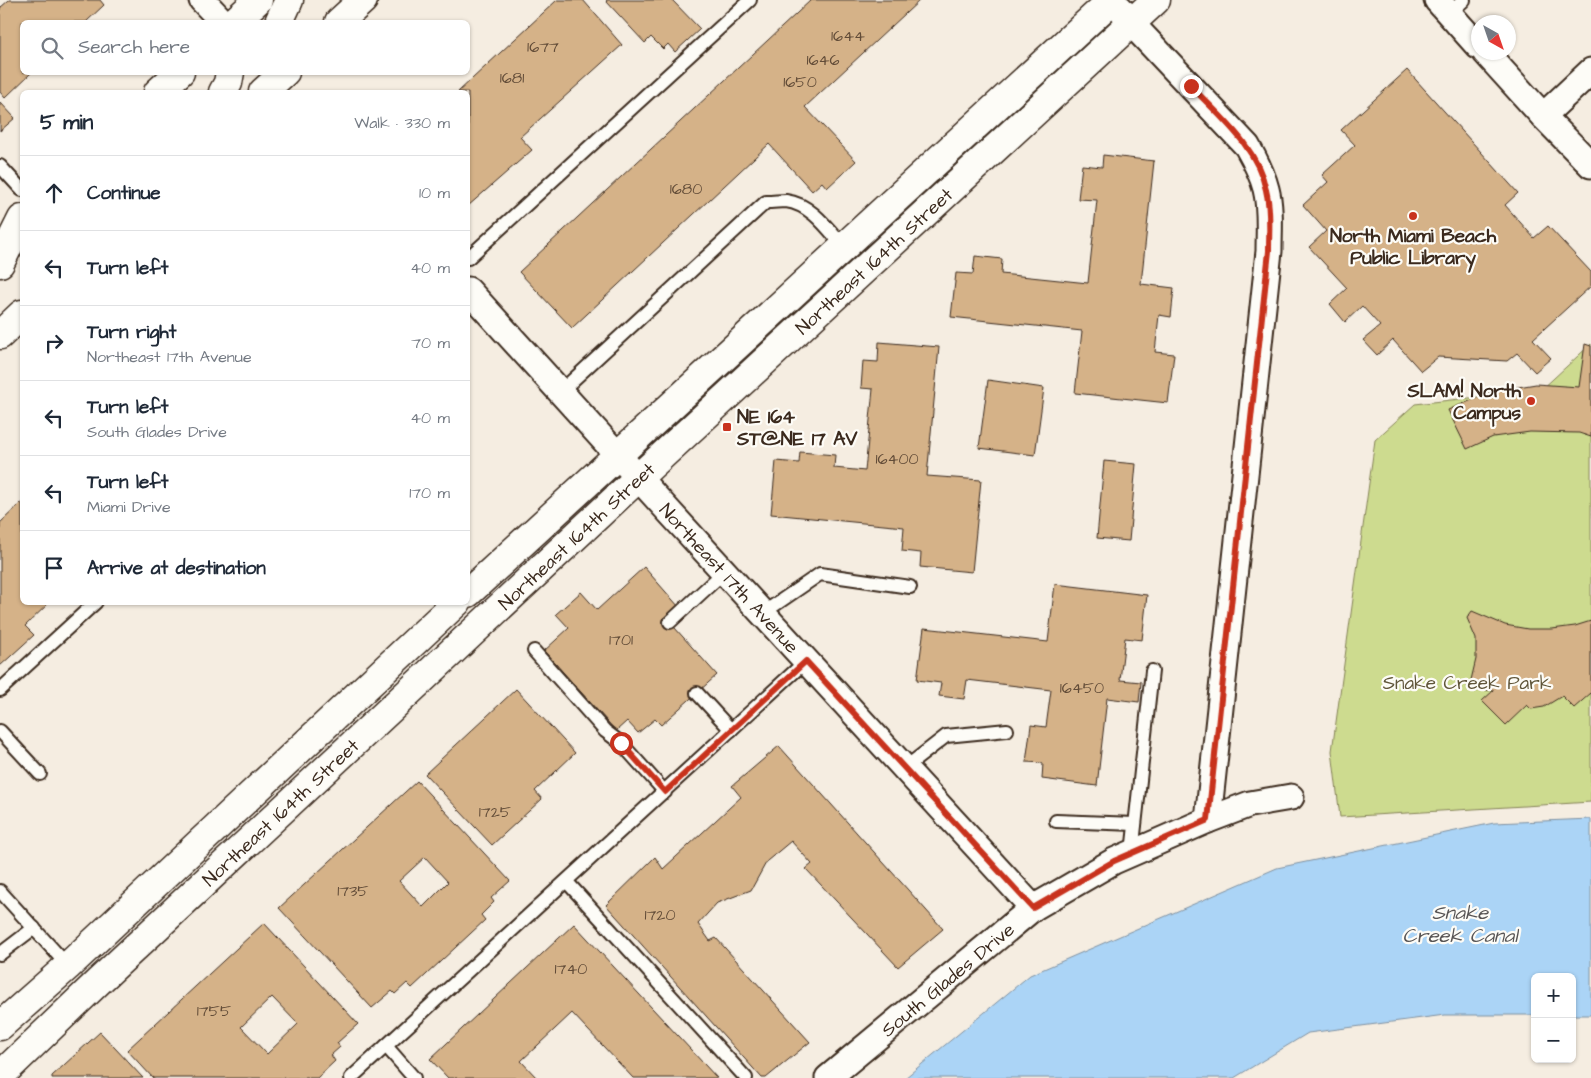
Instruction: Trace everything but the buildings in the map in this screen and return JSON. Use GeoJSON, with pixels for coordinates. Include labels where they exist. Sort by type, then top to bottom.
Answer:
{"type":"FeatureCollection","features":[{"type":"Feature","properties":{"kind":"street"},"geometry":{"type":"LineString","coordinates":[[202,0],[221,20]]}},
{"type":"Feature","properties":{"kind":"street"},"geometry":{"type":"LineString","coordinates":[[236,20],[258,0]]}},
{"type":"Feature","properties":{"kind":"street"},"geometry":{"type":"LineString","coordinates":[[280,20],[290,0]]}},
{"type":"Feature","properties":{"kind":"street"},"geometry":{"type":"LineString","coordinates":[[341,20],[363,0]]}},
{"type":"Feature","properties":{"kind":"street"},"geometry":{"type":"LineString","coordinates":[[1113,0],[1132,24],[1247,146],[1258,166],[1266,190],[1269,217],[1269,251],[1208,820]]}},
{"type":"Feature","properties":{"kind":"street","name":"Northeast 164th Street"},"geometry":{"type":"LineString","coordinates":[[470,591],[616,454],[1113,0]]}},
{"type":"Feature","properties":{"kind":"street","name":"Northeast 164th Street"},"geometry":{"type":"LineString","coordinates":[[0,1076],[98,982],[638,478],[1156,0]]}},
{"type":"Feature","properties":{"kind":"street"},"geometry":{"type":"LineString","coordinates":[[1450,5],[1471,36]]}},
{"type":"Feature","properties":{"kind":"street"},"geometry":{"type":"LineString","coordinates":[[1492,60],[1591,165]]}},
{"type":"Feature","properties":{"kind":"street"},"geometry":{"type":"LineString","coordinates":[[1543,116],[1591,71]]}},
{"type":"Feature","properties":{"kind":"street"},"geometry":{"type":"LineString","coordinates":[[160,90],[177,75]]}},
{"type":"Feature","properties":{"kind":"street"},"geometry":{"type":"LineString","coordinates":[[224,90],[229,75]]}},
{"type":"Feature","properties":{"kind":"street"},"geometry":{"type":"LineString","coordinates":[[0,263],[9,230]]}},
{"type":"Feature","properties":{"kind":"street","name":"Northeast 17th Avenue"},"geometry":{"type":"LineString","coordinates":[[470,292],[1033,908]]}},
{"type":"Feature","properties":{"kind":"street"},"geometry":{"type":"LineString","coordinates":[[0,335],[20,316]]}},
{"type":"Feature","properties":{"kind":"street","name":"Northeast 164th Street"},"geometry":{"type":"LineString","coordinates":[[0,1026],[68,966],[454,605]]}},
{"type":"Feature","properties":{"kind":"street","name":"South Glades Drive"},"geometry":{"type":"LineString","coordinates":[[828,1078],[1033,908],[1114,861],[1208,820],[1250,804],[1291,797]]}},
{"type":"Feature","properties":{"kind":"lane"},"geometry":{"type":"LineString","coordinates":[[470,256],[736,5],[750,0]]}},
{"type":"Feature","properties":{"kind":"lane"},"geometry":{"type":"LineString","coordinates":[[0,166],[20,188]]}},
{"type":"Feature","properties":{"kind":"lane"},"geometry":{"type":"LineString","coordinates":[[560,392],[766,202],[786,201],[804,208],[818,219],[844,246]]}},
{"type":"Feature","properties":{"kind":"lane"},"geometry":{"type":"LineString","coordinates":[[670,622],[724,572]]}},
{"type":"Feature","properties":{"kind":"lane"},"geometry":{"type":"LineString","coordinates":[[763,614],[820,574],[910,587]]}},
{"type":"Feature","properties":{"kind":"lane"},"geometry":{"type":"LineString","coordinates":[[0,690],[93,605]]}},
{"type":"Feature","properties":{"kind":"lane"},"geometry":{"type":"LineString","coordinates":[[534,651],[582,699],[605,731],[621,743],[665,792]]}},
{"type":"Feature","properties":{"kind":"lane"},"geometry":{"type":"LineString","coordinates":[[351,1078],[806,661]]}},
{"type":"Feature","properties":{"kind":"lane"},"geometry":{"type":"LineString","coordinates":[[1132,853],[1152,671]]}},
{"type":"Feature","properties":{"kind":"lane"},"geometry":{"type":"LineString","coordinates":[[697,693],[731,730]]}},
{"type":"Feature","properties":{"kind":"lane"},"geometry":{"type":"LineString","coordinates":[[905,768],[946,736],[1007,730]]}},
{"type":"Feature","properties":{"kind":"lane"},"geometry":{"type":"LineString","coordinates":[[0,731],[40,774]]}},
{"type":"Feature","properties":{"kind":"lane"},"geometry":{"type":"LineString","coordinates":[[1056,822],[1135,824]]}},
{"type":"Feature","properties":{"kind":"lane"},"geometry":{"type":"LineString","coordinates":[[567,882],[746,1078]]}},
{"type":"Feature","properties":{"kind":"lane"},"geometry":{"type":"LineString","coordinates":[[0,890],[68,966]]}},
{"type":"Feature","properties":{"kind":"lane"},"geometry":{"type":"LineString","coordinates":[[0,954],[34,928]]}},
{"type":"Feature","properties":{"kind":"lane"},"geometry":{"type":"LineString","coordinates":[[386,1046],[414,1078]]}},
{"type":"Feature","properties":{"kind":"green space","name":"Snake Creek Park"},"geometry":{"type":"Polygon","coordinates":[[[1591,344],[1591,802],[1340,817],[1332,751],[1375,440],[1415,404],[1541,390],[1591,344]]]}},
{"type":"Feature","properties":{"kind":"water","name":"Snake Creek Canal"},"geometry":{"type":"Polygon","coordinates":[[[1591,819],[1591,1015],[1576,1015],[1576,973],[1531,973],[1531,1015],[1445,1015],[1308,1033],[1234,1078],[905,1078],[1030,975],[1277,868],[1494,823],[1591,819]]]}},
{"type":"Feature","properties":{"kind":"place","name":"North Miami Beach Public Library"},"geometry":{"type":"Point","coordinates":[1413,216]}},
{"type":"Feature","properties":{"kind":"place","name":"SLAM! North Campus"},"geometry":{"type":"Point","coordinates":[1531,401]}},
{"type":"Feature","properties":{"kind":"place","name":"NE 164 ST@NE 17 AV"},"geometry":{"type":"Point","coordinates":[727,427]}},
{"type":"Feature","properties":{"kind":"route"},"geometry":{"type":"LineString","coordinates":[[621,743],[665,792],[806,661],[1033,908],[1114,861],[1208,820],[1269,251],[1269,217],[1266,190],[1258,166],[1247,146],[1191,86]]}}]}
